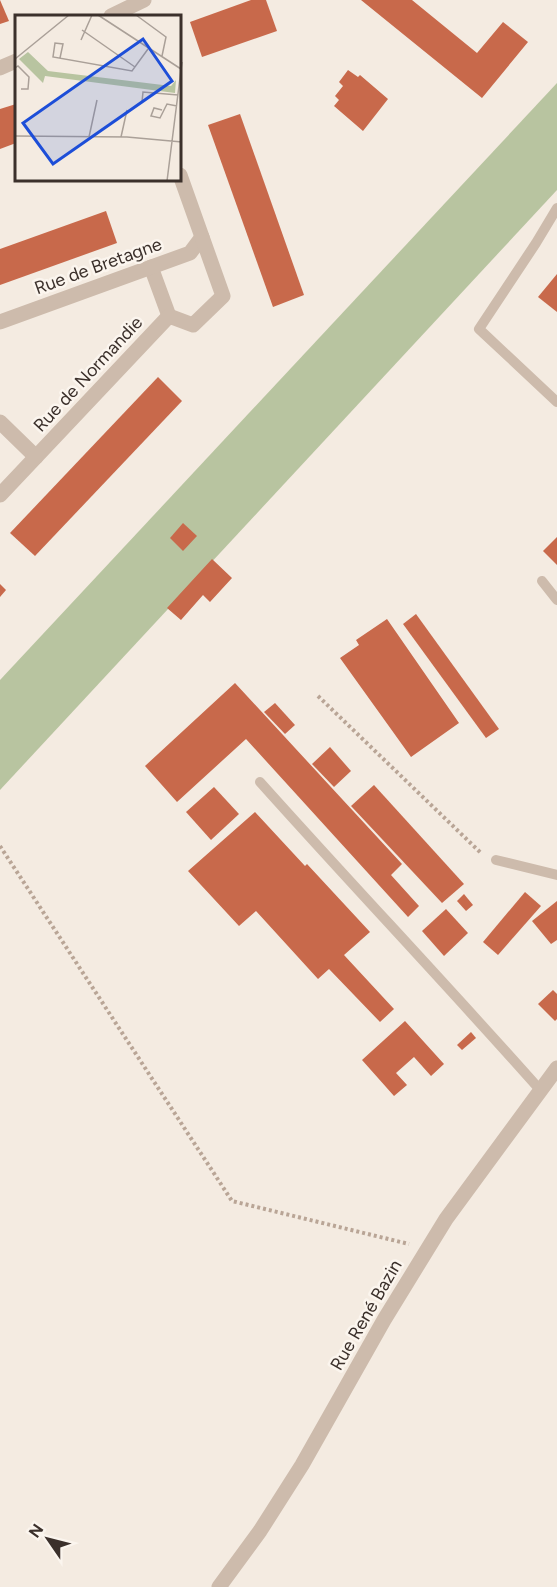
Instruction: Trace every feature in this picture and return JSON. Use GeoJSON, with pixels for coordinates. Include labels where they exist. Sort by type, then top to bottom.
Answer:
{"type":"FeatureCollection","features":[{"type":"Feature","properties":{"kind":"street"},"geometry":{"type":"LineString","coordinates":[[119,15],[144,0]]}},
{"type":"Feature","properties":{"kind":"street"},"geometry":{"type":"LineString","coordinates":[[0,68],[15,61]]}},
{"type":"Feature","properties":{"kind":"street","name":"Rue de Normandie"},"geometry":{"type":"LineString","coordinates":[[0,495],[169,316],[193,325],[223,296],[182,181]]}},
{"type":"Feature","properties":{"kind":"street","name":"Rue de Bretagne"},"geometry":{"type":"LineString","coordinates":[[0,322],[190,253],[202,237]]}},
{"type":"Feature","properties":{"kind":"street"},"geometry":{"type":"LineString","coordinates":[[151,267],[169,316]]}},
{"type":"Feature","properties":{"kind":"street"},"geometry":{"type":"LineString","coordinates":[[0,422],[36,457]]}},
{"type":"Feature","properties":{"kind":"street","name":"Rue René Bazin"},"geometry":{"type":"LineString","coordinates":[[219,1587],[260,1531],[302,1465],[389,1311],[446,1219],[557,1068]]}},
{"type":"Feature","properties":{"kind":"lane"},"geometry":{"type":"LineString","coordinates":[[557,208],[479,329],[557,402]]}},
{"type":"Feature","properties":{"kind":"lane"},"geometry":{"type":"LineString","coordinates":[[542,581],[557,600]]}},
{"type":"Feature","properties":{"kind":"lane"},"geometry":{"type":"LineString","coordinates":[[260,782],[541,1091]]}},
{"type":"Feature","properties":{"kind":"lane"},"geometry":{"type":"LineString","coordinates":[[496,860],[557,875]]}},
{"type":"Feature","properties":{"kind":"path"},"geometry":{"type":"LineString","coordinates":[[318,696],[453,829],[483,855],[496,860]]}},
{"type":"Feature","properties":{"kind":"path"},"geometry":{"type":"LineString","coordinates":[[0,846],[232,1201],[429,1247]]}},
{"type":"Feature","properties":{"kind":"green space"},"geometry":{"type":"Polygon","coordinates":[[[557,83],[557,190],[0,790],[0,680],[557,83]]]}},
{"type":"Feature","properties":{"kind":"building"},"geometry":{"type":"Polygon","coordinates":[[[0,0],[9,21],[0,24],[0,0]]]}},
{"type":"Feature","properties":{"kind":"building"},"geometry":{"type":"Polygon","coordinates":[[[251,0],[266,0],[277,31],[202,57],[190,22],[251,0]]]}},
{"type":"Feature","properties":{"kind":"building"},"geometry":{"type":"Polygon","coordinates":[[[361,0],[412,0],[477,53],[503,22],[528,42],[482,98],[361,0]]]}},
{"type":"Feature","properties":{"kind":"building"},"geometry":{"type":"Polygon","coordinates":[[[348,70],[358,77],[360,75],[388,99],[363,131],[334,106],[339,100],[335,96],[343,86],[339,82],[348,70]]]}},
{"type":"Feature","properties":{"kind":"building"},"geometry":{"type":"Polygon","coordinates":[[[15,104],[15,143],[0,149],[0,109],[15,104]]]}},
{"type":"Feature","properties":{"kind":"building"},"geometry":{"type":"Polygon","coordinates":[[[240,114],[304,295],[273,307],[208,125],[240,114]]]}},
{"type":"Feature","properties":{"kind":"building"},"geometry":{"type":"Polygon","coordinates":[[[106,211],[117,243],[0,285],[0,249],[106,211]]]}},
{"type":"Feature","properties":{"kind":"building"},"geometry":{"type":"Polygon","coordinates":[[[557,274],[557,312],[538,297],[557,274]]]}},
{"type":"Feature","properties":{"kind":"building"},"geometry":{"type":"Polygon","coordinates":[[[158,377],[182,401],[35,556],[10,533],[158,377]]]}},
{"type":"Feature","properties":{"kind":"building"},"geometry":{"type":"Polygon","coordinates":[[[183,523],[197,536],[183,551],[170,538],[183,523]]]}},
{"type":"Feature","properties":{"kind":"building"},"geometry":{"type":"Polygon","coordinates":[[[557,537],[557,565],[543,551],[557,537]]]}},
{"type":"Feature","properties":{"kind":"building"},"geometry":{"type":"Polygon","coordinates":[[[212,559],[232,578],[210,602],[203,595],[181,620],[167,608],[212,559]]]}},
{"type":"Feature","properties":{"kind":"building"},"geometry":{"type":"Polygon","coordinates":[[[0,584],[6,590],[0,597],[0,584]]]}},
{"type":"Feature","properties":{"kind":"building"},"geometry":{"type":"Polygon","coordinates":[[[416,614],[499,729],[486,738],[403,624],[416,614]]]}},
{"type":"Feature","properties":{"kind":"building"},"geometry":{"type":"Polygon","coordinates":[[[387,619],[459,723],[411,757],[340,658],[359,645],[356,640],[387,619]]]}},
{"type":"Feature","properties":{"kind":"building"},"geometry":{"type":"Polygon","coordinates":[[[235,683],[402,864],[391,875],[419,906],[408,917],[246,739],[177,802],[145,766],[235,683]]]}},
{"type":"Feature","properties":{"kind":"building"},"geometry":{"type":"Polygon","coordinates":[[[275,703],[295,725],[285,734],[264,712],[275,703]]]}},
{"type":"Feature","properties":{"kind":"building"},"geometry":{"type":"Polygon","coordinates":[[[330,747],[351,771],[334,787],[312,764],[330,747]]]}},
{"type":"Feature","properties":{"kind":"building"},"geometry":{"type":"Polygon","coordinates":[[[374,785],[464,884],[442,903],[351,806],[374,785]]]}},
{"type":"Feature","properties":{"kind":"building"},"geometry":{"type":"Polygon","coordinates":[[[214,787],[239,814],[211,840],[186,812],[214,787]]]}},
{"type":"Feature","properties":{"kind":"building"},"geometry":{"type":"Polygon","coordinates":[[[255,812],[370,932],[344,955],[394,1009],[380,1022],[329,969],[318,979],[256,911],[239,926],[188,871],[255,812]]]}},
{"type":"Feature","properties":{"kind":"building"},"geometry":{"type":"Polygon","coordinates":[[[525,892],[541,906],[498,955],[483,942],[525,892]]]}},
{"type":"Feature","properties":{"kind":"building"},"geometry":{"type":"Polygon","coordinates":[[[464,894],[473,905],[466,911],[457,901],[464,894]]]}},
{"type":"Feature","properties":{"kind":"building"},"geometry":{"type":"Polygon","coordinates":[[[557,901],[557,940],[551,944],[532,921],[557,901]]]}},
{"type":"Feature","properties":{"kind":"building"},"geometry":{"type":"Polygon","coordinates":[[[446,909],[468,933],[444,956],[422,931],[446,909]]]}},
{"type":"Feature","properties":{"kind":"building"},"geometry":{"type":"Polygon","coordinates":[[[553,990],[557,994],[557,1019],[555,1021],[538,1004],[553,990]]]}},
{"type":"Feature","properties":{"kind":"building"},"geometry":{"type":"Polygon","coordinates":[[[405,1021],[444,1064],[431,1076],[414,1057],[396,1073],[407,1085],[394,1096],[362,1060],[405,1021]]]}},
{"type":"Feature","properties":{"kind":"building"},"geometry":{"type":"Polygon","coordinates":[[[471,1032],[476,1038],[462,1050],[457,1045],[471,1032]]]}}]}
